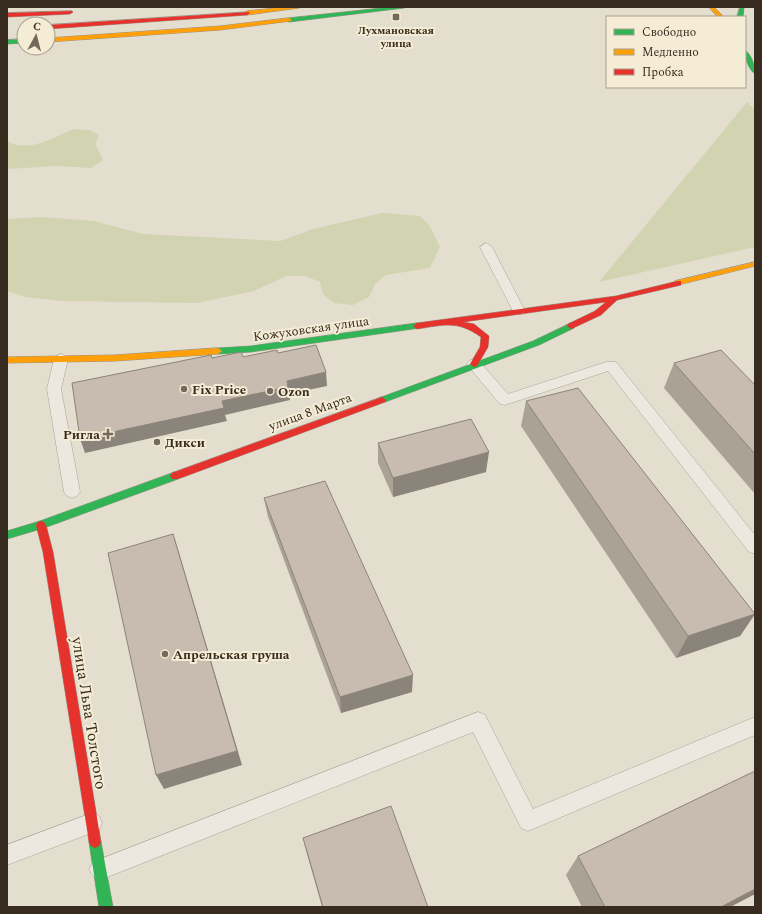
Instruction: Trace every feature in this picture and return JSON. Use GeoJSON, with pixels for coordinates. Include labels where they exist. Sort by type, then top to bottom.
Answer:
{"type":"FeatureCollection","features":[{"type":"Feature","properties":{"kind":"main road"},"geometry":{"type":"LineString","coordinates":[[56,26],[221,16],[299,7]]}},
{"type":"Feature","properties":{"kind":"main road"},"geometry":{"type":"LineString","coordinates":[[56,39],[212,29],[404,7]]}},
{"type":"Feature","properties":{"kind":"main road"},"geometry":{"type":"LineString","coordinates":[[711,7],[720,16]]}},
{"type":"Feature","properties":{"kind":"main road"},"geometry":{"type":"LineString","coordinates":[[9,15],[78,12]]}},
{"type":"Feature","properties":{"kind":"main road"},"geometry":{"type":"LineString","coordinates":[[746,54],[755,72]]}},
{"type":"Feature","properties":{"kind":"main road","name":"Кожуховская улица"},"geometry":{"type":"LineString","coordinates":[[7,360],[115,358],[251,350],[616,298],[755,264]]}},
{"type":"Feature","properties":{"kind":"main road","name":"улица 8 Марта"},"geometry":{"type":"LineString","coordinates":[[7,535],[41,525],[474,364],[536,343],[598,313],[616,298]]}},
{"type":"Feature","properties":{"kind":"main road"},"geometry":{"type":"LineString","coordinates":[[443,322],[469,324],[478,328],[485,336],[484,347],[474,364]]}},
{"type":"Feature","properties":{"kind":"main road","name":"улица Льва Толстого"},"geometry":{"type":"LineString","coordinates":[[41,525],[48,552],[106,907]]}},
{"type":"Feature","properties":{"kind":"lane"},"geometry":{"type":"LineString","coordinates":[[486,247],[519,311]]}},
{"type":"Feature","properties":{"kind":"lane"},"geometry":{"type":"LineString","coordinates":[[61,359],[54,389],[72,492]]}},
{"type":"Feature","properties":{"kind":"lane"},"geometry":{"type":"LineString","coordinates":[[474,364],[505,400],[611,365],[755,547]]}},
{"type":"Feature","properties":{"kind":"lane"},"geometry":{"type":"LineString","coordinates":[[100,869],[478,721],[528,821],[755,726]]}},
{"type":"Feature","properties":{"kind":"lane"},"geometry":{"type":"LineString","coordinates":[[7,855],[92,822]]}},
{"type":"Feature","properties":{"kind":"green space"},"geometry":{"type":"Polygon","coordinates":[[[747,102],[755,110],[755,247],[599,282],[747,102]]]}},
{"type":"Feature","properties":{"kind":"green space"},"geometry":{"type":"Polygon","coordinates":[[[74,129],[89,130],[99,135],[95,144],[103,160],[91,168],[57,166],[7,169],[7,141],[15,145],[32,145],[50,140],[74,129]]]}},
{"type":"Feature","properties":{"kind":"green space"},"geometry":{"type":"Polygon","coordinates":[[[382,213],[420,216],[429,225],[440,247],[430,268],[386,275],[375,284],[369,297],[353,305],[334,303],[323,294],[320,282],[305,276],[286,276],[254,291],[197,303],[61,301],[25,297],[7,291],[7,219],[41,217],[94,221],[143,234],[280,241],[313,229],[382,213]]]}},
{"type":"Feature","properties":{"kind":"building"},"geometry":{"type":"Polygon","coordinates":[[[316,345],[326,372],[287,381],[288,387],[222,401],[224,408],[80,439],[72,383],[211,355],[212,358],[241,352],[243,357],[277,350],[278,353],[316,345]]]}},
{"type":"Feature","properties":{"kind":"building"},"geometry":{"type":"Polygon","coordinates":[[[721,350],[755,385],[755,454],[674,363],[721,350]]]}},
{"type":"Feature","properties":{"kind":"building"},"geometry":{"type":"Polygon","coordinates":[[[578,388],[755,614],[688,636],[526,401],[578,388]]]}},
{"type":"Feature","properties":{"kind":"building"},"geometry":{"type":"Polygon","coordinates":[[[471,419],[489,452],[393,478],[378,443],[471,419]]]}},
{"type":"Feature","properties":{"kind":"building"},"geometry":{"type":"Polygon","coordinates":[[[325,481],[413,675],[340,697],[264,498],[325,481]]]}},
{"type":"Feature","properties":{"kind":"building"},"geometry":{"type":"Polygon","coordinates":[[[173,534],[237,751],[156,775],[108,553],[173,534]]]}},
{"type":"Feature","properties":{"kind":"building"},"geometry":{"type":"Polygon","coordinates":[[[755,771],[755,889],[721,907],[605,907],[578,856],[755,771]]]}},
{"type":"Feature","properties":{"kind":"building"},"geometry":{"type":"Polygon","coordinates":[[[391,806],[428,907],[323,907],[303,838],[391,806]]]}},
{"type":"Feature","properties":{"kind":"traffic: fast"},"geometry":{"type":"LineString","coordinates":[[289,20],[404,7]]}},
{"type":"Feature","properties":{"kind":"traffic: fast"},"geometry":{"type":"LineString","coordinates":[[740,16],[742,7]]}},
{"type":"Feature","properties":{"kind":"traffic: fast"},"geometry":{"type":"LineString","coordinates":[[7,42],[16,41]]}},
{"type":"Feature","properties":{"kind":"traffic: fast"},"geometry":{"type":"LineString","coordinates":[[746,54],[755,72]]}},
{"type":"Feature","properties":{"kind":"traffic: fast"},"geometry":{"type":"LineString","coordinates":[[218,351],[251,349],[417,326]]}},
{"type":"Feature","properties":{"kind":"traffic: fast"},"geometry":{"type":"LineString","coordinates":[[382,400],[536,343],[571,326]]}},
{"type":"Feature","properties":{"kind":"traffic: fast"},"geometry":{"type":"LineString","coordinates":[[7,535],[41,525],[175,476]]}},
{"type":"Feature","properties":{"kind":"traffic: fast"},"geometry":{"type":"LineString","coordinates":[[95,842],[106,907]]}},
{"type":"Feature","properties":{"kind":"traffic: slow"},"geometry":{"type":"LineString","coordinates":[[247,13],[299,7]]}},
{"type":"Feature","properties":{"kind":"traffic: slow"},"geometry":{"type":"LineString","coordinates":[[711,7],[720,16]]}},
{"type":"Feature","properties":{"kind":"traffic: slow"},"geometry":{"type":"LineString","coordinates":[[56,39],[220,28],[289,20]]}},
{"type":"Feature","properties":{"kind":"traffic: slow"},"geometry":{"type":"LineString","coordinates":[[678,283],[755,264]]}},
{"type":"Feature","properties":{"kind":"traffic: slow"},"geometry":{"type":"LineString","coordinates":[[7,360],[115,358],[218,351]]}},
{"type":"Feature","properties":{"kind":"traffic: jam"},"geometry":{"type":"LineString","coordinates":[[7,15],[70,12]]}},
{"type":"Feature","properties":{"kind":"traffic: jam"},"geometry":{"type":"LineString","coordinates":[[56,26],[247,13]]}},
{"type":"Feature","properties":{"kind":"traffic: jam"},"geometry":{"type":"LineString","coordinates":[[417,326],[616,298],[678,283]]}},
{"type":"Feature","properties":{"kind":"traffic: jam"},"geometry":{"type":"LineString","coordinates":[[571,326],[598,313],[615,298]]}},
{"type":"Feature","properties":{"kind":"traffic: jam"},"geometry":{"type":"LineString","coordinates":[[454,323],[471,326],[485,336],[484,347],[474,364]]}},
{"type":"Feature","properties":{"kind":"traffic: jam"},"geometry":{"type":"LineString","coordinates":[[175,476],[382,400]]}},
{"type":"Feature","properties":{"kind":"traffic: jam"},"geometry":{"type":"LineString","coordinates":[[41,525],[48,552],[95,842]]}},
{"type":"Feature","properties":{"kind":"place","name":"Лухмановская улица"},"geometry":{"type":"Point","coordinates":[396,17]}},
{"type":"Feature","properties":{"kind":"place","name":"Fix Price"},"geometry":{"type":"Point","coordinates":[184,389]}},
{"type":"Feature","properties":{"kind":"place","name":"Ozon"},"geometry":{"type":"Point","coordinates":[270,391]}},
{"type":"Feature","properties":{"kind":"place","name":"Ригла"},"geometry":{"type":"Point","coordinates":[108,434]}},
{"type":"Feature","properties":{"kind":"place","name":"Дикси"},"geometry":{"type":"Point","coordinates":[157,442]}},
{"type":"Feature","properties":{"kind":"place","name":"Апрельская груша"},"geometry":{"type":"Point","coordinates":[165,654]}}]}
